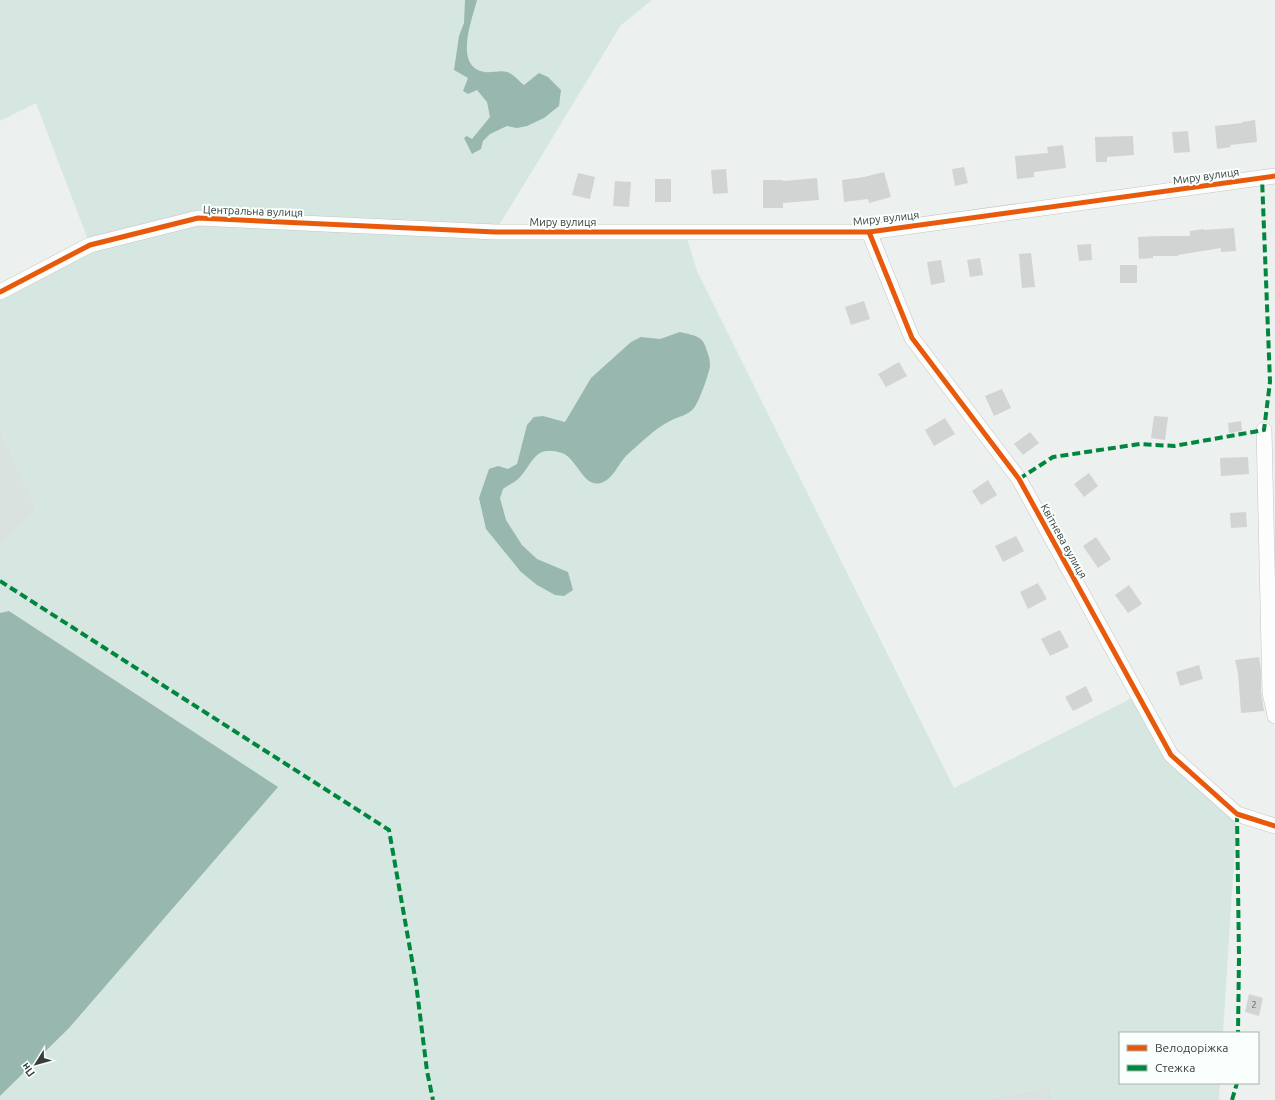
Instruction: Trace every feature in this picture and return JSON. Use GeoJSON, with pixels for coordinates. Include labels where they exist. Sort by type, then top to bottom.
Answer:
{"type":"FeatureCollection","features":[{"type":"Feature","properties":{"kind":"street","name":"Миру вулиця"},"geometry":{"type":"LineString","coordinates":[[495,232],[869,232],[1275,176]]}},
{"type":"Feature","properties":{"kind":"street","name":"Центральна вулиця"},"geometry":{"type":"LineString","coordinates":[[0,292],[90,245],[198,218],[495,232]]}},
{"type":"Feature","properties":{"kind":"street","name":"Квітнева вулиця"},"geometry":{"type":"LineString","coordinates":[[869,232],[912,338],[1019,479],[1172,755],[1237,814],[1275,826]]}},
{"type":"Feature","properties":{"kind":"street"},"geometry":{"type":"LineString","coordinates":[[1264,430],[1270,692],[1275,716]]}},
{"type":"Feature","properties":{"kind":"shaded area"},"geometry":{"type":"Polygon","coordinates":[[[0,0],[652,0],[621,25],[495,232],[685,232],[697,271],[954,788],[1138,695],[1171,755],[1237,814],[1223,1032],[1119,1032],[1119,1084],[1220,1084],[1219,1100],[1053,1100],[1050,1087],[982,1100],[0,1100],[0,548],[36,508],[0,429],[0,292],[90,245],[36,103],[0,121],[0,0]]]}},
{"type":"Feature","properties":{"kind":"shaded area"},"geometry":{"type":"Polygon","coordinates":[[[465,0],[477,0],[467,42],[467,52],[470,61],[475,68],[485,72],[507,72],[513,75],[524,85],[539,73],[548,77],[561,90],[559,106],[544,118],[527,126],[517,128],[507,126],[490,134],[483,141],[481,149],[472,154],[464,138],[467,136],[472,139],[490,117],[487,102],[477,90],[468,94],[463,91],[468,78],[454,70],[459,36],[464,23],[465,0]]]}},
{"type":"Feature","properties":{"kind":"shaded area"},"geometry":{"type":"Polygon","coordinates":[[[680,332],[701,339],[710,360],[710,366],[704,388],[696,405],[691,411],[673,419],[653,432],[628,454],[609,478],[601,483],[589,481],[572,460],[562,453],[546,451],[536,456],[518,479],[503,489],[500,498],[506,520],[522,545],[537,559],[568,572],[573,590],[564,596],[555,595],[537,585],[521,572],[486,529],[479,498],[489,469],[498,466],[508,469],[517,464],[527,425],[534,417],[543,416],[565,422],[591,378],[631,342],[641,337],[660,339],[680,332]]]}},
{"type":"Feature","properties":{"kind":"shaded area"},"geometry":{"type":"Polygon","coordinates":[[[0,429],[36,508],[0,548],[0,429]]]}},
{"type":"Feature","properties":{"kind":"shaded area"},"geometry":{"type":"Polygon","coordinates":[[[9,611],[278,787],[69,1028],[0,1096],[0,613],[9,611]]]}},
{"type":"Feature","properties":{"kind":"shaded area"},"geometry":{"type":"Polygon","coordinates":[[[1050,1087],[1053,1100],[982,1100],[1050,1087]]]}},
{"type":"Feature","properties":{"kind":"building"},"geometry":{"type":"Polygon","coordinates":[[[1255,120],[1257,142],[1230,145],[1231,147],[1217,149],[1215,126],[1255,120]]]}},
{"type":"Feature","properties":{"kind":"building"},"geometry":{"type":"Polygon","coordinates":[[[1188,131],[1190,152],[1174,153],[1172,132],[1188,131]]]}},
{"type":"Feature","properties":{"kind":"building"},"geometry":{"type":"Polygon","coordinates":[[[1133,136],[1134,155],[1107,157],[1107,162],[1096,162],[1095,137],[1133,136]]]}},
{"type":"Feature","properties":{"kind":"building"},"geometry":{"type":"Polygon","coordinates":[[[1063,145],[1066,168],[1034,172],[1034,177],[1017,179],[1015,156],[1048,153],[1047,147],[1063,145]]]}},
{"type":"Feature","properties":{"kind":"building"},"geometry":{"type":"Polygon","coordinates":[[[964,167],[968,183],[955,186],[952,169],[964,167]]]}},
{"type":"Feature","properties":{"kind":"building"},"geometry":{"type":"Polygon","coordinates":[[[726,169],[728,193],[713,194],[711,170],[726,169]]]}},
{"type":"Feature","properties":{"kind":"building"},"geometry":{"type":"Polygon","coordinates":[[[884,172],[891,197],[869,203],[868,199],[844,202],[842,180],[884,172]]]}},
{"type":"Feature","properties":{"kind":"building"},"geometry":{"type":"Polygon","coordinates":[[[578,173],[595,177],[590,199],[572,195],[578,173]]]}},
{"type":"Feature","properties":{"kind":"building"},"geometry":{"type":"Polygon","coordinates":[[[817,178],[819,200],[783,203],[783,208],[763,208],[763,180],[783,181],[817,178]]]}},
{"type":"Feature","properties":{"kind":"building"},"geometry":{"type":"Polygon","coordinates":[[[655,179],[671,179],[671,202],[655,202],[655,179]]]}},
{"type":"Feature","properties":{"kind":"building"},"geometry":{"type":"Polygon","coordinates":[[[615,181],[631,182],[629,207],[613,206],[615,181]]]}},
{"type":"Feature","properties":{"kind":"building"},"geometry":{"type":"Polygon","coordinates":[[[1234,228],[1236,251],[1221,252],[1221,248],[1178,256],[1153,256],[1153,258],[1139,259],[1138,237],[1190,236],[1190,231],[1234,228]]]}},
{"type":"Feature","properties":{"kind":"building"},"geometry":{"type":"Polygon","coordinates":[[[1091,244],[1092,260],[1079,261],[1077,245],[1091,244]]]}},
{"type":"Feature","properties":{"kind":"building"},"geometry":{"type":"Polygon","coordinates":[[[1031,253],[1035,287],[1022,288],[1019,254],[1031,253]]]}},
{"type":"Feature","properties":{"kind":"building"},"geometry":{"type":"Polygon","coordinates":[[[980,258],[983,275],[970,277],[967,260],[980,258]]]}},
{"type":"Feature","properties":{"kind":"building"},"geometry":{"type":"Polygon","coordinates":[[[941,260],[945,282],[931,285],[927,262],[941,260]]]}},
{"type":"Feature","properties":{"kind":"building"},"geometry":{"type":"Polygon","coordinates":[[[1120,265],[1137,265],[1137,283],[1120,283],[1120,265]]]}},
{"type":"Feature","properties":{"kind":"building"},"geometry":{"type":"Polygon","coordinates":[[[864,301],[870,319],[851,325],[845,307],[864,301]]]}},
{"type":"Feature","properties":{"kind":"building"},"geometry":{"type":"Polygon","coordinates":[[[899,362],[907,376],[886,387],[878,374],[899,362]]]}},
{"type":"Feature","properties":{"kind":"building"},"geometry":{"type":"Polygon","coordinates":[[[1002,389],[1011,408],[994,416],[985,396],[1002,389]]]}},
{"type":"Feature","properties":{"kind":"building"},"geometry":{"type":"Polygon","coordinates":[[[1154,416],[1168,417],[1165,440],[1151,438],[1154,416]]]}},
{"type":"Feature","properties":{"kind":"building"},"geometry":{"type":"Polygon","coordinates":[[[945,418],[955,434],[934,446],[925,430],[945,418]]]}},
{"type":"Feature","properties":{"kind":"building"},"geometry":{"type":"Polygon","coordinates":[[[1241,421],[1242,431],[1229,433],[1228,423],[1241,421]]]}},
{"type":"Feature","properties":{"kind":"building"},"geometry":{"type":"Polygon","coordinates":[[[1030,432],[1039,443],[1023,455],[1014,444],[1030,432]]]}},
{"type":"Feature","properties":{"kind":"building"},"geometry":{"type":"Polygon","coordinates":[[[1248,457],[1249,474],[1221,476],[1220,458],[1248,457]]]}},
{"type":"Feature","properties":{"kind":"building"},"geometry":{"type":"Polygon","coordinates":[[[1089,473],[1098,486],[1084,497],[1074,484],[1089,473]]]}},
{"type":"Feature","properties":{"kind":"building"},"geometry":{"type":"Polygon","coordinates":[[[988,480],[997,495],[981,505],[972,491],[988,480]]]}},
{"type":"Feature","properties":{"kind":"building"},"geometry":{"type":"Polygon","coordinates":[[[1246,512],[1247,527],[1231,528],[1230,513],[1246,512]]]}},
{"type":"Feature","properties":{"kind":"building"},"geometry":{"type":"Polygon","coordinates":[[[1016,536],[1024,551],[1003,562],[995,546],[1016,536]]]}},
{"type":"Feature","properties":{"kind":"building"},"geometry":{"type":"Polygon","coordinates":[[[1096,537],[1111,559],[1098,568],[1083,546],[1096,537]]]}},
{"type":"Feature","properties":{"kind":"building"},"geometry":{"type":"Polygon","coordinates":[[[1038,583],[1047,599],[1028,609],[1020,592],[1038,583]]]}},
{"type":"Feature","properties":{"kind":"building"},"geometry":{"type":"Polygon","coordinates":[[[1129,585],[1142,604],[1128,613],[1115,595],[1129,585]]]}},
{"type":"Feature","properties":{"kind":"building"},"geometry":{"type":"Polygon","coordinates":[[[1060,630],[1069,647],[1050,656],[1041,639],[1060,630]]]}},
{"type":"Feature","properties":{"kind":"building"},"geometry":{"type":"Polygon","coordinates":[[[1259,657],[1261,692],[1264,711],[1241,713],[1238,673],[1235,660],[1259,657]]]}},
{"type":"Feature","properties":{"kind":"building"},"geometry":{"type":"Polygon","coordinates":[[[1199,665],[1203,679],[1180,686],[1176,672],[1199,665]]]}},
{"type":"Feature","properties":{"kind":"building"},"geometry":{"type":"Polygon","coordinates":[[[1086,686],[1093,701],[1073,711],[1065,697],[1086,686]]]}},
{"type":"Feature","properties":{"kind":"building"},"geometry":{"type":"Polygon","coordinates":[[[1249,994],[1263,998],[1259,1016],[1245,1012],[1249,994]]]}},
{"type":"Feature","properties":{"kind":"marked path"},"geometry":{"type":"LineString","coordinates":[[1019,479],[1053,457],[1140,444],[1174,446],[1264,430],[1270,382],[1262,178]]}},
{"type":"Feature","properties":{"kind":"marked path"},"geometry":{"type":"LineString","coordinates":[[0,581],[389,830],[416,983],[427,1071],[433,1100]]}},
{"type":"Feature","properties":{"kind":"marked path"},"geometry":{"type":"LineString","coordinates":[[1237,814],[1239,957],[1238,1032]]}},
{"type":"Feature","properties":{"kind":"marked path"},"geometry":{"type":"LineString","coordinates":[[1232,1100],[1237,1084]]}},
{"type":"Feature","properties":{"kind":"cycle path"},"geometry":{"type":"LineString","coordinates":[[0,292],[90,245],[198,218],[495,232],[869,232],[1275,176]]}},
{"type":"Feature","properties":{"kind":"cycle path"},"geometry":{"type":"LineString","coordinates":[[869,232],[912,338],[1019,479],[1171,755],[1237,814],[1275,826]]}}]}
